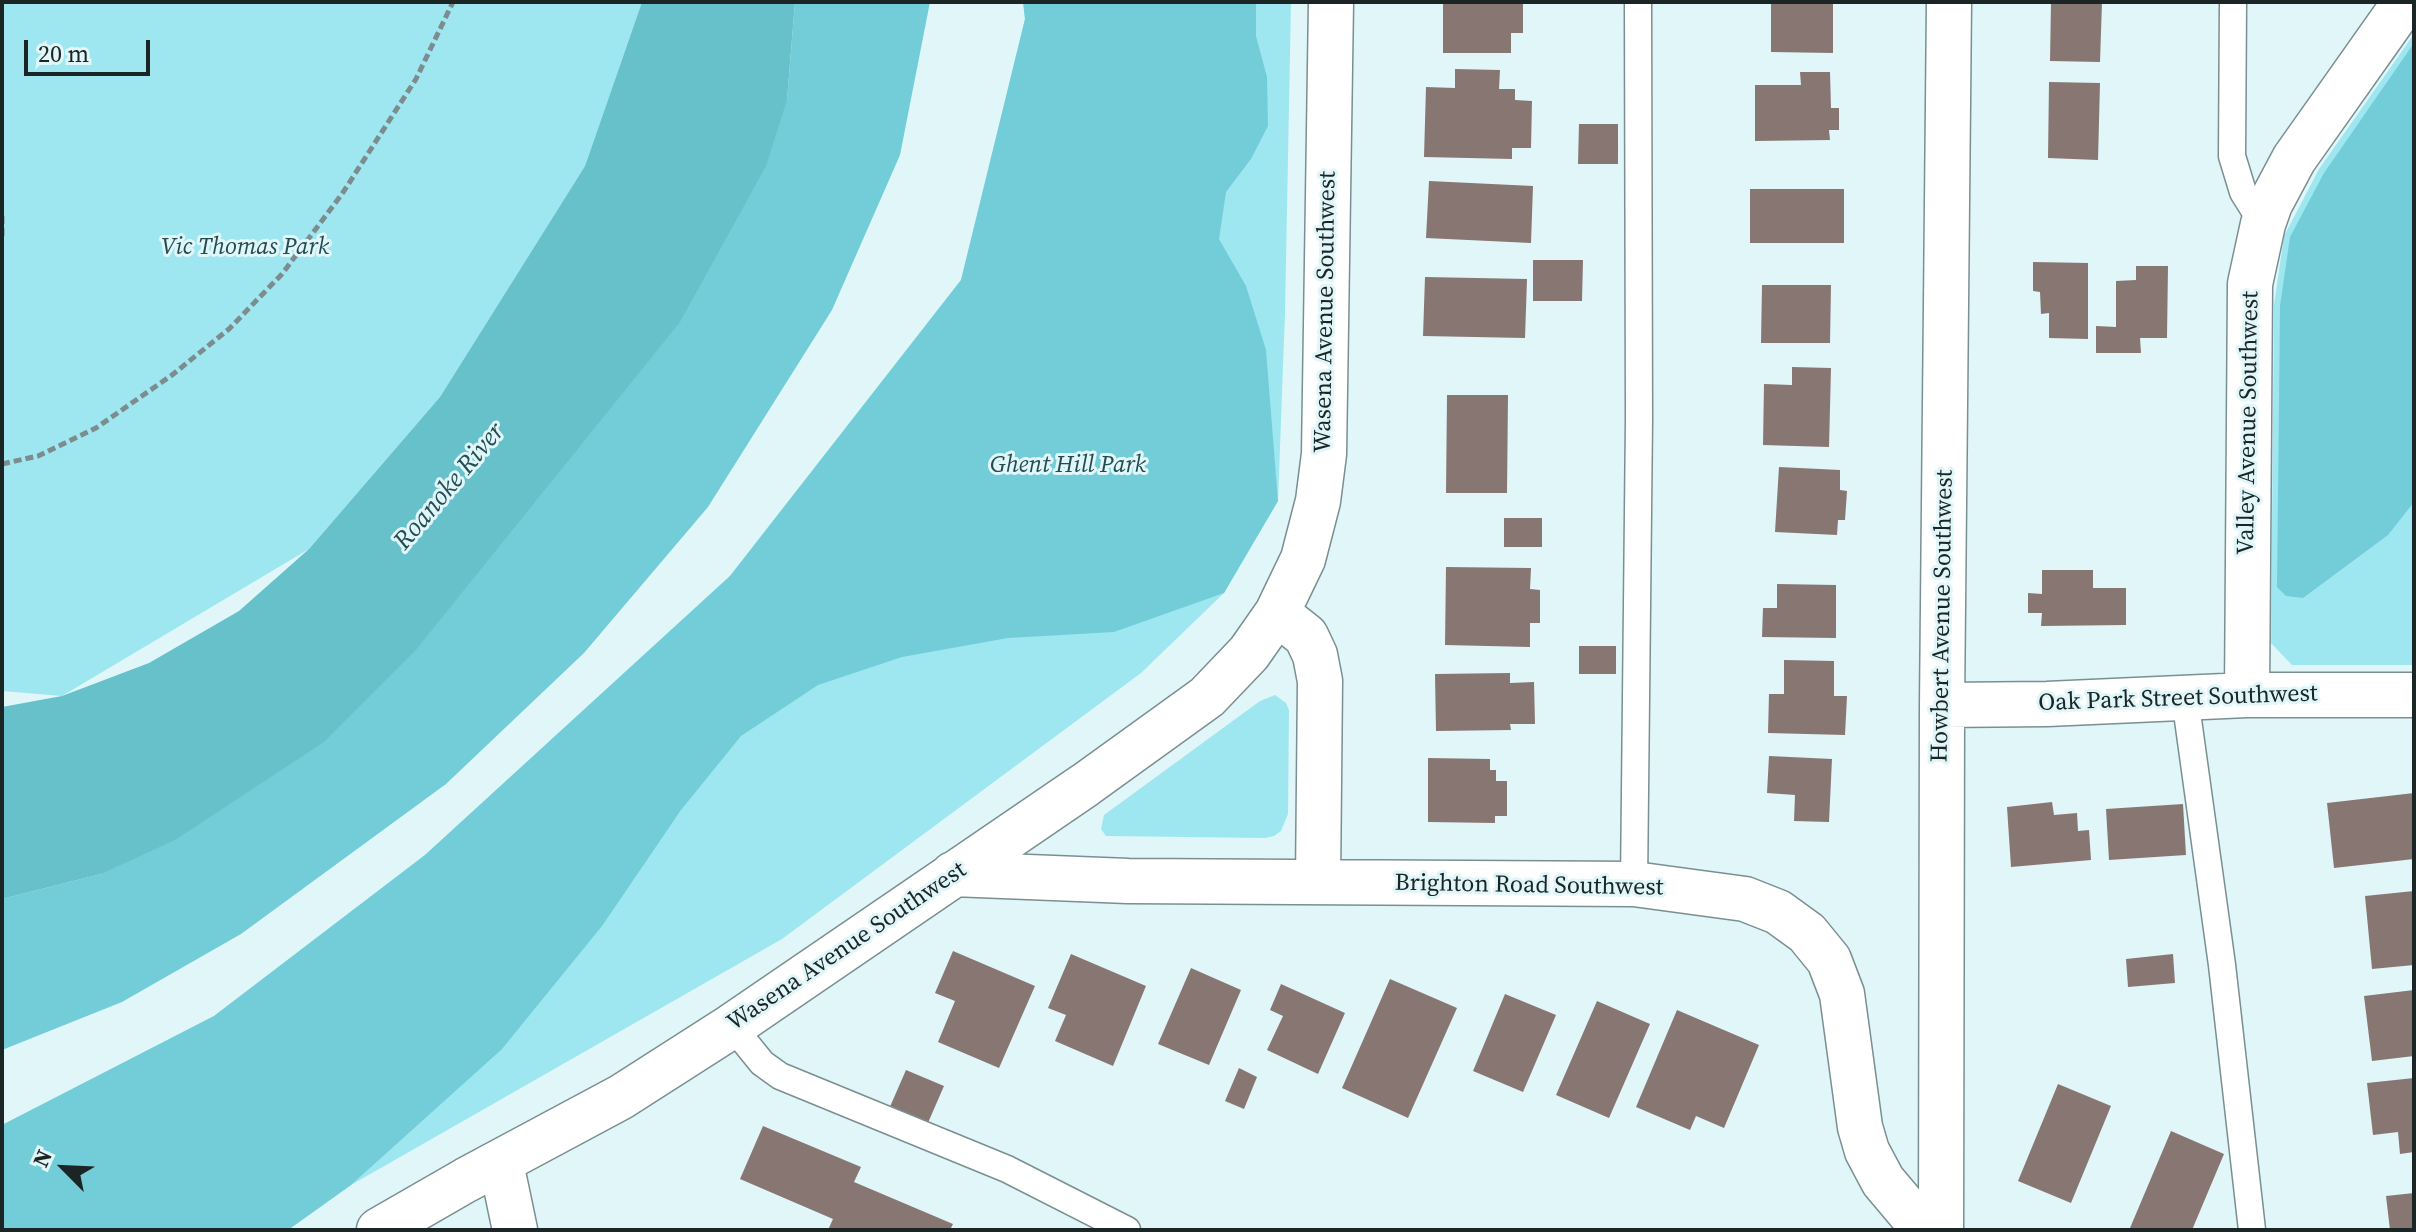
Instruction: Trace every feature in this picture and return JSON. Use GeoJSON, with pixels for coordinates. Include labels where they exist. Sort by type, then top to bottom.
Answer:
{"type":"FeatureCollection","features":[{"type":"Feature","properties":{"kind":"street","name":"Wasena Avenue Southwest"},"geometry":{"type":"LineString","coordinates":[[379,1230],[621,1097],[732,1026],[1085,785],[1207,697],[1249,653],[1277,613],[1303,559],[1318,501],[1324,454],[1331,2]]}},
{"type":"Feature","properties":{"kind":"street","name":"Howbert Avenue Southwest"},"geometry":{"type":"LineString","coordinates":[[1941,1230],[1942,705],[1949,2]]}},
{"type":"Feature","properties":{"kind":"street","name":"Valley Avenue Southwest"},"geometry":{"type":"LineString","coordinates":[[2247,695],[2250,284],[2263,224],[2294,159],[2405,2]]}},
{"type":"Feature","properties":{"kind":"street"},"geometry":{"type":"LineString","coordinates":[[1277,613],[1306,636],[1315,655],[1320,681],[1318,882]]}},
{"type":"Feature","properties":{"kind":"street","name":"Oak Park Street Southwest"},"geometry":{"type":"LineString","coordinates":[[1942,705],[2247,695],[2414,695]]}},
{"type":"Feature","properties":{"kind":"street","name":"Brighton Road Southwest"},"geometry":{"type":"LineString","coordinates":[[953,874],[1128,881],[1634,884],[1745,899],[1778,912],[1807,933],[1829,960],[1842,994],[1860,1127],[1867,1151],[1892,1192],[1910,1213],[1934,1230]]}},
{"type":"Feature","properties":{"kind":"street"},"geometry":{"type":"LineString","coordinates":[[501,1163],[515,1230]]}},
{"type":"Feature","properties":{"kind":"lane"},"geometry":{"type":"LineString","coordinates":[[1634,884],[1639,482],[1638,2]]}},
{"type":"Feature","properties":{"kind":"lane"},"geometry":{"type":"LineString","coordinates":[[2233,2],[2232,156],[2243,192],[2263,224]]}},
{"type":"Feature","properties":{"kind":"lane"},"geometry":{"type":"LineString","coordinates":[[2185,698],[2222,965],[2252,1230]]}},
{"type":"Feature","properties":{"kind":"lane"},"geometry":{"type":"LineString","coordinates":[[732,1026],[762,1063],[780,1076],[1007,1169],[1127,1230]]}},
{"type":"Feature","properties":{"kind":"path"},"geometry":{"type":"LineString","coordinates":[[2,464],[38,456],[96,428],[172,375],[229,329],[282,274],[342,194],[416,79],[453,2]]}},
{"type":"Feature","properties":{"kind":"path"},"geometry":{"type":"LineString","coordinates":[[2,216],[2,239]]}},
{"type":"Feature","properties":{"kind":"green space","name":"Vic Thomas Park"},"geometry":{"type":"Polygon","coordinates":[[[2,2],[642,2],[585,166],[440,397],[309,549],[62,696],[2,691],[2,2]]]}},
{"type":"Feature","properties":{"kind":"green space"},"geometry":{"type":"Polygon","coordinates":[[[795,2],[930,2],[900,155],[832,310],[708,507],[584,653],[446,784],[241,934],[122,1002],[2,1050],[2,899],[101,874],[787,100],[795,2]]]}},
{"type":"Feature","properties":{"kind":"green space","name":"Ghent Hill Park"},"geometry":{"type":"Polygon","coordinates":[[[1023,2],[1291,2],[1278,501],[1224,593],[1141,673],[782,939],[351,1185],[288,1230],[2,1230],[2,1125],[214,1016],[425,855],[730,576],[961,280],[1025,19],[1023,2]]]}},
{"type":"Feature","properties":{"kind":"green space","name":"Ghent Hill Park"},"geometry":{"type":"Polygon","coordinates":[[[1023,2],[1256,2],[1256,36],[1267,77],[1268,126],[1251,159],[1226,192],[1219,239],[1246,286],[1266,350],[1278,501],[1224,593],[1114,632],[1008,638],[902,657],[818,685],[741,736],[681,810],[602,926],[502,1049],[351,1185],[288,1230],[2,1230],[2,1125],[214,1016],[425,855],[730,576],[961,280],[1025,19],[1023,2]]]}},
{"type":"Feature","properties":{"kind":"green space"},"geometry":{"type":"Polygon","coordinates":[[[2414,34],[2414,665],[2292,665],[2271,643],[2274,305],[2284,236],[2319,169],[2414,34]]]}},
{"type":"Feature","properties":{"kind":"green space"},"geometry":{"type":"Polygon","coordinates":[[[2414,43],[2414,502],[2388,535],[2303,598],[2286,596],[2277,587],[2280,306],[2290,237],[2324,173],[2414,43]]]}},
{"type":"Feature","properties":{"kind":"green space"},"geometry":{"type":"Polygon","coordinates":[[[1275,695],[1286,703],[1289,710],[1288,814],[1281,831],[1265,838],[1106,836],[1101,829],[1104,815],[1260,701],[1275,695]]]}},
{"type":"Feature","properties":{"kind":"water","name":"Roanoke River"},"geometry":{"type":"Polygon","coordinates":[[[642,2],[795,2],[787,100],[766,166],[680,322],[415,651],[324,742],[175,840],[101,874],[2,899],[2,707],[62,696],[149,663],[239,611],[309,549],[440,397],[585,166],[642,2]]]}},
{"type":"Feature","properties":{"kind":"building"},"geometry":{"type":"Polygon","coordinates":[[[1443,2],[1523,2],[1523,33],[1511,33],[1511,53],[1443,53],[1443,2]]]}},
{"type":"Feature","properties":{"kind":"building"},"geometry":{"type":"Polygon","coordinates":[[[1771,2],[1833,2],[1833,53],[1771,52],[1771,2]]]}},
{"type":"Feature","properties":{"kind":"building"},"geometry":{"type":"Polygon","coordinates":[[[2051,2],[2102,2],[2100,62],[2050,61],[2051,2]]]}},
{"type":"Feature","properties":{"kind":"building"},"geometry":{"type":"Polygon","coordinates":[[[1455,69],[1500,70],[1499,89],[1515,89],[1515,100],[1532,101],[1531,148],[1512,148],[1512,159],[1424,157],[1426,87],[1455,88],[1455,69]]]}},
{"type":"Feature","properties":{"kind":"building"},"geometry":{"type":"Polygon","coordinates":[[[1800,72],[1830,72],[1831,108],[1839,108],[1839,130],[1829,130],[1830,140],[1755,141],[1755,85],[1801,85],[1800,72]]]}},
{"type":"Feature","properties":{"kind":"building"},"geometry":{"type":"Polygon","coordinates":[[[2049,82],[2100,83],[2098,160],[2048,158],[2049,82]]]}},
{"type":"Feature","properties":{"kind":"building"},"geometry":{"type":"Polygon","coordinates":[[[1579,124],[1618,124],[1618,164],[1578,164],[1579,124]]]}},
{"type":"Feature","properties":{"kind":"building"},"geometry":{"type":"Polygon","coordinates":[[[1429,181],[1533,186],[1531,243],[1426,238],[1429,181]]]}},
{"type":"Feature","properties":{"kind":"building"},"geometry":{"type":"Polygon","coordinates":[[[1750,189],[1844,189],[1844,243],[1750,243],[1750,189]]]}},
{"type":"Feature","properties":{"kind":"building"},"geometry":{"type":"Polygon","coordinates":[[[1533,260],[1583,260],[1582,301],[1533,301],[1533,260]]]}},
{"type":"Feature","properties":{"kind":"building"},"geometry":{"type":"Polygon","coordinates":[[[2033,262],[2088,263],[2088,339],[2049,338],[2049,313],[2041,314],[2040,292],[2033,291],[2033,262]]]}},
{"type":"Feature","properties":{"kind":"building"},"geometry":{"type":"Polygon","coordinates":[[[2136,266],[2168,266],[2167,338],[2140,338],[2141,353],[2096,353],[2096,326],[2116,327],[2116,281],[2136,280],[2136,266]]]}},
{"type":"Feature","properties":{"kind":"building"},"geometry":{"type":"Polygon","coordinates":[[[1425,277],[1527,279],[1525,338],[1423,336],[1425,277]]]}},
{"type":"Feature","properties":{"kind":"building"},"geometry":{"type":"Polygon","coordinates":[[[1762,285],[1831,285],[1830,343],[1761,343],[1762,285]]]}},
{"type":"Feature","properties":{"kind":"building"},"geometry":{"type":"Polygon","coordinates":[[[1792,367],[1831,368],[1829,447],[1763,445],[1764,384],[1792,385],[1792,367]]]}},
{"type":"Feature","properties":{"kind":"building"},"geometry":{"type":"Polygon","coordinates":[[[1447,395],[1508,395],[1507,493],[1446,493],[1447,395]]]}},
{"type":"Feature","properties":{"kind":"building"},"geometry":{"type":"Polygon","coordinates":[[[1779,467],[1840,470],[1840,490],[1847,491],[1845,520],[1838,520],[1837,535],[1775,532],[1779,467]]]}},
{"type":"Feature","properties":{"kind":"building"},"geometry":{"type":"Polygon","coordinates":[[[1504,518],[1542,518],[1542,547],[1504,547],[1504,518]]]}},
{"type":"Feature","properties":{"kind":"building"},"geometry":{"type":"Polygon","coordinates":[[[1446,567],[1531,568],[1530,589],[1540,590],[1540,623],[1530,623],[1530,647],[1445,645],[1446,567]]]}},
{"type":"Feature","properties":{"kind":"building"},"geometry":{"type":"Polygon","coordinates":[[[2042,570],[2093,570],[2093,588],[2126,588],[2126,625],[2041,626],[2042,613],[2028,613],[2028,593],[2042,594],[2042,570]]]}},
{"type":"Feature","properties":{"kind":"building"},"geometry":{"type":"Polygon","coordinates":[[[1777,584],[1836,585],[1836,638],[1762,637],[1763,608],[1777,608],[1777,584]]]}},
{"type":"Feature","properties":{"kind":"building"},"geometry":{"type":"Polygon","coordinates":[[[1579,646],[1616,646],[1616,674],[1579,674],[1579,646]]]}},
{"type":"Feature","properties":{"kind":"building"},"geometry":{"type":"Polygon","coordinates":[[[1784,660],[1834,661],[1834,696],[1847,696],[1845,735],[1768,733],[1769,694],[1784,694],[1784,660]]]}},
{"type":"Feature","properties":{"kind":"building"},"geometry":{"type":"Polygon","coordinates":[[[1510,673],[1510,683],[1534,682],[1535,724],[1510,724],[1511,730],[1436,731],[1435,674],[1510,673]]]}},
{"type":"Feature","properties":{"kind":"building"},"geometry":{"type":"Polygon","coordinates":[[[1769,756],[1832,759],[1829,822],[1794,821],[1795,795],[1767,793],[1769,756]]]}},
{"type":"Feature","properties":{"kind":"building"},"geometry":{"type":"Polygon","coordinates":[[[1428,758],[1490,759],[1490,770],[1496,770],[1496,781],[1507,781],[1507,816],[1495,816],[1495,823],[1428,822],[1428,758]]]}},
{"type":"Feature","properties":{"kind":"building"},"geometry":{"type":"Polygon","coordinates":[[[2414,793],[2414,859],[2334,868],[2327,803],[2414,793]]]}},
{"type":"Feature","properties":{"kind":"building"},"geometry":{"type":"Polygon","coordinates":[[[2052,802],[2054,815],[2077,813],[2078,831],[2089,830],[2091,860],[2011,867],[2007,807],[2052,802]]]}},
{"type":"Feature","properties":{"kind":"building"},"geometry":{"type":"Polygon","coordinates":[[[2183,804],[2186,855],[2109,860],[2106,809],[2183,804]]]}},
{"type":"Feature","properties":{"kind":"building"},"geometry":{"type":"Polygon","coordinates":[[[2414,891],[2414,965],[2372,969],[2365,896],[2414,891]]]}},
{"type":"Feature","properties":{"kind":"building"},"geometry":{"type":"Polygon","coordinates":[[[953,951],[1035,986],[999,1068],[938,1042],[955,1001],[935,993],[953,951]]]}},
{"type":"Feature","properties":{"kind":"building"},"geometry":{"type":"Polygon","coordinates":[[[1071,954],[1146,986],[1113,1066],[1055,1041],[1066,1015],[1048,1008],[1071,954]]]}},
{"type":"Feature","properties":{"kind":"building"},"geometry":{"type":"Polygon","coordinates":[[[2173,954],[2175,983],[2128,987],[2126,959],[2173,954]]]}},
{"type":"Feature","properties":{"kind":"building"},"geometry":{"type":"Polygon","coordinates":[[[1191,968],[1241,990],[1209,1065],[1158,1044],[1191,968]]]}},
{"type":"Feature","properties":{"kind":"building"},"geometry":{"type":"Polygon","coordinates":[[[1390,979],[1457,1008],[1408,1118],[1342,1088],[1390,979]]]}},
{"type":"Feature","properties":{"kind":"building"},"geometry":{"type":"Polygon","coordinates":[[[1281,984],[1345,1013],[1318,1074],[1267,1050],[1283,1016],[1270,1010],[1281,984]]]}},
{"type":"Feature","properties":{"kind":"building"},"geometry":{"type":"Polygon","coordinates":[[[2414,990],[2414,1056],[2372,1061],[2364,996],[2414,990]]]}},
{"type":"Feature","properties":{"kind":"building"},"geometry":{"type":"Polygon","coordinates":[[[1505,994],[1556,1015],[1523,1092],[1473,1071],[1505,994]]]}},
{"type":"Feature","properties":{"kind":"building"},"geometry":{"type":"Polygon","coordinates":[[[1597,1001],[1650,1024],[1609,1118],[1556,1095],[1597,1001]]]}},
{"type":"Feature","properties":{"kind":"building"},"geometry":{"type":"Polygon","coordinates":[[[1677,1010],[1759,1045],[1724,1128],[1696,1116],[1690,1130],[1636,1107],[1677,1010]]]}},
{"type":"Feature","properties":{"kind":"building"},"geometry":{"type":"Polygon","coordinates":[[[1239,1068],[1257,1077],[1244,1109],[1225,1101],[1239,1068]]]}},
{"type":"Feature","properties":{"kind":"building"},"geometry":{"type":"Polygon","coordinates":[[[906,1070],[944,1086],[927,1125],[889,1109],[906,1070]]]}},
{"type":"Feature","properties":{"kind":"building"},"geometry":{"type":"Polygon","coordinates":[[[2414,1078],[2414,1152],[2400,1154],[2398,1132],[2373,1135],[2367,1083],[2414,1078]]]}},
{"type":"Feature","properties":{"kind":"building"},"geometry":{"type":"Polygon","coordinates":[[[2058,1084],[2111,1106],[2071,1203],[2018,1181],[2058,1084]]]}},
{"type":"Feature","properties":{"kind":"building"},"geometry":{"type":"Polygon","coordinates":[[[763,1126],[861,1167],[854,1182],[953,1224],[950,1230],[828,1230],[833,1219],[740,1179],[763,1126]]]}},
{"type":"Feature","properties":{"kind":"building"},"geometry":{"type":"Polygon","coordinates":[[[2171,1131],[2224,1154],[2192,1230],[2134,1230],[2130,1228],[2171,1131]]]}},
{"type":"Feature","properties":{"kind":"building"},"geometry":{"type":"Polygon","coordinates":[[[2414,1193],[2414,1230],[2390,1230],[2386,1196],[2414,1193]]]}}]}
